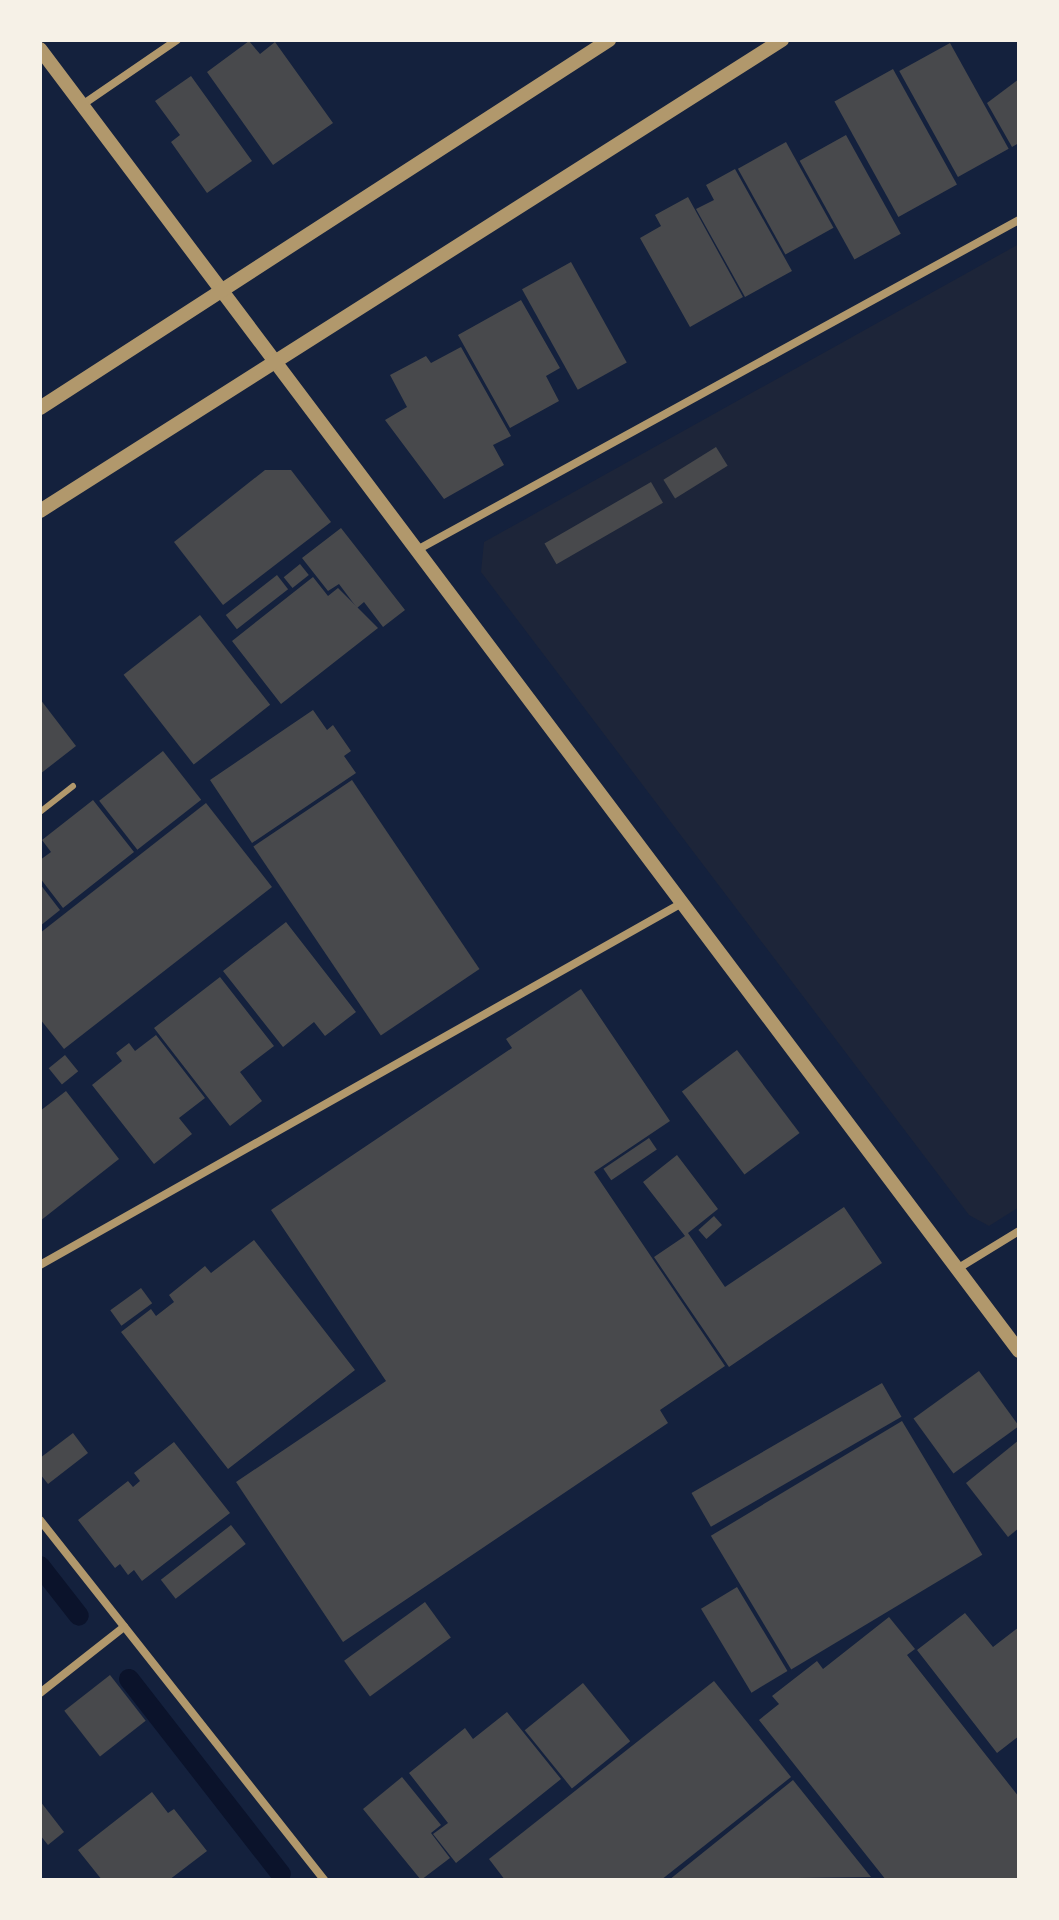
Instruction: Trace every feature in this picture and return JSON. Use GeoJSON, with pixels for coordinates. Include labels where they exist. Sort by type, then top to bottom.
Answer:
{"type":"FeatureCollection","features":[{"type":"Feature","properties":{"kind":"street"},"geometry":{"type":"LineString","coordinates":[[82,105],[177,40]]}},
{"type":"Feature","properties":{"kind":"street"},"geometry":{"type":"LineString","coordinates":[[40,408],[609,40]]}},
{"type":"Feature","properties":{"kind":"street"},"geometry":{"type":"LineString","coordinates":[[40,511],[782,40]]}},
{"type":"Feature","properties":{"kind":"street"},"geometry":{"type":"LineString","coordinates":[[40,49],[220,294],[417,550],[1019,1351]]}},
{"type":"Feature","properties":{"kind":"street"},"geometry":{"type":"LineString","coordinates":[[417,550],[1019,220]]}},
{"type":"Feature","properties":{"kind":"street"},"geometry":{"type":"LineString","coordinates":[[40,1265],[682,903]]}},
{"type":"Feature","properties":{"kind":"street"},"geometry":{"type":"LineString","coordinates":[[957,1269],[1019,1231]]}},
{"type":"Feature","properties":{"kind":"street"},"geometry":{"type":"LineString","coordinates":[[40,1520],[324,1880]]}},
{"type":"Feature","properties":{"kind":"street"},"geometry":{"type":"LineString","coordinates":[[40,1693],[124,1627]]}},
{"type":"Feature","properties":{"kind":"lane"},"geometry":{"type":"LineString","coordinates":[[40,812],[73,786]]}},
{"type":"Feature","properties":{"kind":"shaded area"},"geometry":{"type":"Polygon","coordinates":[[[1019,244],[1019,1207],[989,1226],[969,1215],[481,572],[484,542],[1019,244]]]}},
{"type":"Feature","properties":{"kind":"building"},"geometry":{"type":"Polygon","coordinates":[[[249,41],[260,54],[275,42],[333,123],[273,165],[207,72],[249,41]]]}},
{"type":"Feature","properties":{"kind":"building"},"geometry":{"type":"Polygon","coordinates":[[[950,43],[1009,149],[958,177],[899,71],[950,43]]]}},
{"type":"Feature","properties":{"kind":"building"},"geometry":{"type":"Polygon","coordinates":[[[893,69],[957,184],[898,217],[834,101],[893,69]]]}},
{"type":"Feature","properties":{"kind":"building"},"geometry":{"type":"Polygon","coordinates":[[[191,76],[252,161],[207,193],[171,142],[180,135],[155,101],[191,76]]]}},
{"type":"Feature","properties":{"kind":"building"},"geometry":{"type":"Polygon","coordinates":[[[1019,79],[1019,143],[1012,147],[987,103],[1019,79]]]}},
{"type":"Feature","properties":{"kind":"building"},"geometry":{"type":"Polygon","coordinates":[[[846,135],[901,234],[854,260],[800,161],[846,135]]]}},
{"type":"Feature","properties":{"kind":"building"},"geometry":{"type":"Polygon","coordinates":[[[786,142],[834,228],[785,254],[738,169],[786,142]]]}},
{"type":"Feature","properties":{"kind":"building"},"geometry":{"type":"Polygon","coordinates":[[[735,169],[792,271],[745,297],[696,209],[714,200],[706,185],[735,169]]]}},
{"type":"Feature","properties":{"kind":"building"},"geometry":{"type":"Polygon","coordinates":[[[688,197],[743,297],[690,327],[640,238],[661,226],[655,215],[688,197]]]}},
{"type":"Feature","properties":{"kind":"building"},"geometry":{"type":"Polygon","coordinates":[[[571,262],[627,363],[578,390],[522,289],[571,262]]]}},
{"type":"Feature","properties":{"kind":"building"},"geometry":{"type":"Polygon","coordinates":[[[521,300],[560,368],[546,376],[559,401],[510,428],[458,335],[521,300]]]}},
{"type":"Feature","properties":{"kind":"building"},"geometry":{"type":"Polygon","coordinates":[[[461,347],[511,436],[493,445],[504,465],[444,499],[385,420],[407,407],[390,375],[426,356],[431,363],[461,347]]]}},
{"type":"Feature","properties":{"kind":"building"},"geometry":{"type":"Polygon","coordinates":[[[716,447],[728,466],[675,499],[663,480],[716,447]]]}},
{"type":"Feature","properties":{"kind":"building"},"geometry":{"type":"Polygon","coordinates":[[[265,470],[291,470],[331,522],[223,605],[174,542],[265,470]]]}},
{"type":"Feature","properties":{"kind":"building"},"geometry":{"type":"Polygon","coordinates":[[[651,482],[663,503],[556,564],[544,544],[651,482]]]}},
{"type":"Feature","properties":{"kind":"building"},"geometry":{"type":"Polygon","coordinates":[[[341,528],[405,610],[383,627],[364,602],[357,608],[339,584],[328,591],[302,558],[341,528]]]}},
{"type":"Feature","properties":{"kind":"building"},"geometry":{"type":"Polygon","coordinates":[[[300,564],[309,575],[292,588],[284,577],[300,564]]]}},
{"type":"Feature","properties":{"kind":"building"},"geometry":{"type":"Polygon","coordinates":[[[277,575],[288,589],[237,629],[226,615],[277,575]]]}},
{"type":"Feature","properties":{"kind":"building"},"geometry":{"type":"Polygon","coordinates":[[[313,577],[328,596],[338,588],[378,628],[281,704],[232,641],[313,577]]]}},
{"type":"Feature","properties":{"kind":"building"},"geometry":{"type":"Polygon","coordinates":[[[200,615],[270,705],[194,765],[124,675],[200,615]]]}},
{"type":"Feature","properties":{"kind":"building"},"geometry":{"type":"Polygon","coordinates":[[[40,699],[76,746],[40,774],[40,699]]]}},
{"type":"Feature","properties":{"kind":"building"},"geometry":{"type":"Polygon","coordinates":[[[313,710],[327,730],[333,725],[351,751],[344,756],[356,773],[252,843],[210,780],[313,710]]]}},
{"type":"Feature","properties":{"kind":"building"},"geometry":{"type":"Polygon","coordinates":[[[163,751],[201,800],[137,850],[99,801],[163,751]]]}},
{"type":"Feature","properties":{"kind":"building"},"geometry":{"type":"Polygon","coordinates":[[[352,780],[479,969],[381,1036],[253,847],[352,780]]]}},
{"type":"Feature","properties":{"kind":"building"},"geometry":{"type":"Polygon","coordinates":[[[93,800],[134,852],[63,908],[40,878],[40,860],[51,852],[42,840],[93,800]]]}},
{"type":"Feature","properties":{"kind":"building"},"geometry":{"type":"Polygon","coordinates":[[[206,803],[272,887],[64,1049],[40,1019],[40,933],[206,803]]]}},
{"type":"Feature","properties":{"kind":"building"},"geometry":{"type":"Polygon","coordinates":[[[40,884],[60,910],[40,926],[40,884]]]}},
{"type":"Feature","properties":{"kind":"building"},"geometry":{"type":"Polygon","coordinates":[[[286,922],[356,1012],[325,1036],[314,1022],[283,1047],[223,971],[286,922]]]}},
{"type":"Feature","properties":{"kind":"building"},"geometry":{"type":"Polygon","coordinates":[[[220,977],[274,1046],[240,1072],[262,1101],[230,1126],[154,1028],[220,977]]]}},
{"type":"Feature","properties":{"kind":"building"},"geometry":{"type":"Polygon","coordinates":[[[581,989],[670,1121],[594,1172],[725,1366],[660,1410],[668,1423],[343,1642],[236,1482],[386,1381],[271,1210],[512,1048],[506,1039],[581,989]]]}},
{"type":"Feature","properties":{"kind":"building"},"geometry":{"type":"Polygon","coordinates":[[[156,1035],[205,1098],[179,1118],[192,1134],[154,1164],[92,1085],[122,1061],[116,1053],[129,1043],[135,1051],[156,1035]]]}},
{"type":"Feature","properties":{"kind":"building"},"geometry":{"type":"Polygon","coordinates":[[[737,1050],[800,1133],[744,1175],[682,1092],[737,1050]]]}},
{"type":"Feature","properties":{"kind":"building"},"geometry":{"type":"Polygon","coordinates":[[[65,1055],[78,1071],[62,1085],[49,1068],[65,1055]]]}},
{"type":"Feature","properties":{"kind":"building"},"geometry":{"type":"Polygon","coordinates":[[[66,1091],[119,1159],[40,1221],[40,1111],[66,1091]]]}},
{"type":"Feature","properties":{"kind":"building"},"geometry":{"type":"Polygon","coordinates":[[[649,1138],[657,1150],[611,1180],[603,1169],[649,1138]]]}},
{"type":"Feature","properties":{"kind":"building"},"geometry":{"type":"Polygon","coordinates":[[[677,1155],[718,1209],[688,1233],[725,1287],[844,1207],[882,1263],[729,1367],[654,1257],[685,1236],[643,1182],[677,1155]]]}},
{"type":"Feature","properties":{"kind":"building"},"geometry":{"type":"Polygon","coordinates":[[[714,1216],[722,1225],[706,1239],[698,1230],[714,1216]]]}},
{"type":"Feature","properties":{"kind":"building"},"geometry":{"type":"Polygon","coordinates":[[[254,1240],[355,1370],[228,1469],[121,1332],[151,1309],[156,1316],[174,1302],[169,1295],[205,1266],[211,1273],[254,1240]]]}},
{"type":"Feature","properties":{"kind":"building"},"geometry":{"type":"Polygon","coordinates":[[[141,1288],[152,1303],[121,1326],[110,1310],[141,1288]]]}},
{"type":"Feature","properties":{"kind":"building"},"geometry":{"type":"Polygon","coordinates":[[[979,1371],[1019,1426],[953,1474],[913,1419],[979,1371]]]}},
{"type":"Feature","properties":{"kind":"building"},"geometry":{"type":"Polygon","coordinates":[[[882,1383],[901,1417],[711,1527],[691,1493],[882,1383]]]}},
{"type":"Feature","properties":{"kind":"building"},"geometry":{"type":"Polygon","coordinates":[[[902,1421],[982,1555],[791,1670],[711,1536],[902,1421]]]}},
{"type":"Feature","properties":{"kind":"building"},"geometry":{"type":"Polygon","coordinates":[[[73,1433],[88,1453],[48,1484],[40,1474],[40,1458],[73,1433]]]}},
{"type":"Feature","properties":{"kind":"building"},"geometry":{"type":"Polygon","coordinates":[[[1019,1440],[1019,1528],[1008,1537],[966,1483],[1019,1440]]]}},
{"type":"Feature","properties":{"kind":"building"},"geometry":{"type":"Polygon","coordinates":[[[174,1442],[230,1513],[142,1581],[134,1570],[128,1575],[120,1564],[115,1568],[78,1520],[128,1481],[133,1487],[140,1481],[134,1473],[174,1442]]]}},
{"type":"Feature","properties":{"kind":"building"},"geometry":{"type":"Polygon","coordinates":[[[231,1525],[246,1544],[176,1599],[161,1580],[231,1525]]]}},
{"type":"Feature","properties":{"kind":"building"},"geometry":{"type":"Polygon","coordinates":[[[737,1587],[787,1671],[751,1693],[701,1609],[737,1587]]]}},
{"type":"Feature","properties":{"kind":"building"},"geometry":{"type":"Polygon","coordinates":[[[425,1602],[451,1638],[370,1696],[344,1661],[425,1602]]]}},
{"type":"Feature","properties":{"kind":"building"},"geometry":{"type":"Polygon","coordinates":[[[965,1613],[993,1647],[1019,1627],[1019,1736],[997,1753],[917,1650],[965,1613]]]}},
{"type":"Feature","properties":{"kind":"building"},"geometry":{"type":"Polygon","coordinates":[[[889,1617],[915,1649],[907,1655],[1019,1797],[1019,1880],[886,1880],[759,1720],[779,1704],[772,1696],[817,1661],[823,1669],[889,1617]]]}},
{"type":"Feature","properties":{"kind":"building"},"geometry":{"type":"Polygon","coordinates":[[[110,1675],[146,1721],[100,1756],[64,1711],[110,1675]]]}},
{"type":"Feature","properties":{"kind":"building"},"geometry":{"type":"Polygon","coordinates":[[[714,1681],[791,1777],[661,1880],[505,1880],[489,1859],[714,1681]]]}},
{"type":"Feature","properties":{"kind":"building"},"geometry":{"type":"Polygon","coordinates":[[[583,1683],[630,1741],[572,1788],[525,1730],[583,1683]]]}},
{"type":"Feature","properties":{"kind":"building"},"geometry":{"type":"Polygon","coordinates":[[[507,1712],[561,1779],[456,1863],[433,1834],[448,1823],[409,1773],[465,1728],[473,1739],[507,1712]]]}},
{"type":"Feature","properties":{"kind":"building"},"geometry":{"type":"Polygon","coordinates":[[[402,1777],[441,1825],[431,1833],[450,1858],[421,1880],[363,1809],[402,1777]]]}},
{"type":"Feature","properties":{"kind":"building"},"geometry":{"type":"Polygon","coordinates":[[[793,1780],[871,1877],[669,1880],[793,1780]]]}},
{"type":"Feature","properties":{"kind":"building"},"geometry":{"type":"Polygon","coordinates":[[[152,1792],[168,1813],[174,1809],[207,1851],[169,1880],[102,1880],[78,1850],[152,1792]]]}},
{"type":"Feature","properties":{"kind":"building"},"geometry":{"type":"Polygon","coordinates":[[[40,1801],[64,1832],[48,1845],[40,1835],[40,1801]]]}},
{"type":"Feature","properties":{"kind":"waterway"},"geometry":{"type":"LineString","coordinates":[[40,1566],[79,1616]]}},
{"type":"Feature","properties":{"kind":"waterway"},"geometry":{"type":"LineString","coordinates":[[129,1679],[281,1874]]}}]}
